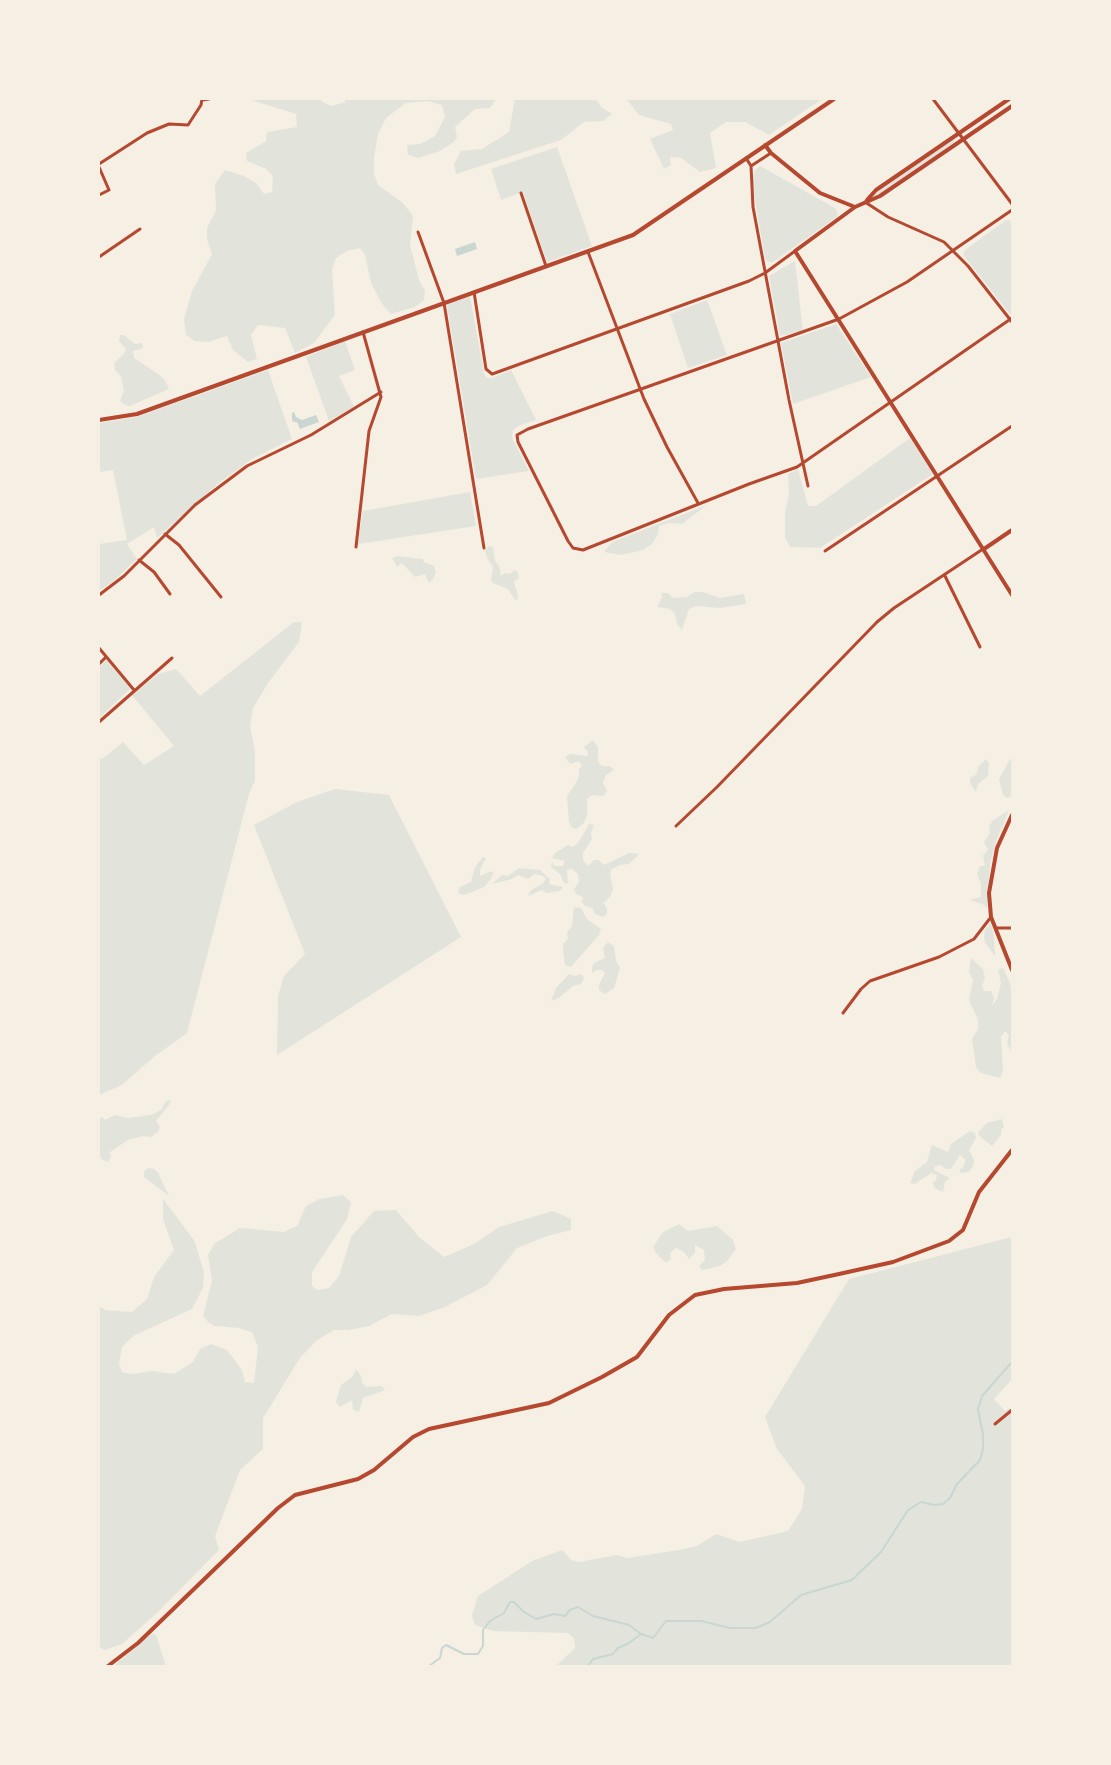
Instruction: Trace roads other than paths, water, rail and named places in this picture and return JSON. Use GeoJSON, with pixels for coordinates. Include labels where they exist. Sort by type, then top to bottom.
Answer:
{"type":"FeatureCollection","features":[{"type":"Feature","properties":{"kind":"street"},"geometry":{"type":"LineString","coordinates":[[99,195],[109,190],[99,165],[147,133],[169,124],[188,124],[201,105],[202,100],[209,99]]}},
{"type":"Feature","properties":{"kind":"street"},"geometry":{"type":"LineString","coordinates":[[99,420],[137,414],[588,252],[638,232],[834,99]]}},
{"type":"Feature","properties":{"kind":"street"},"geometry":{"type":"LineString","coordinates":[[933,99],[1012,204]]}},
{"type":"Feature","properties":{"kind":"street"},"geometry":{"type":"LineString","coordinates":[[865,202],[876,190],[1009,99]]}},
{"type":"Feature","properties":{"kind":"street"},"geometry":{"type":"LineString","coordinates":[[474,292],[486,369],[492,374],[618,330],[765,273],[855,207],[880,196],[1012,106]]}},
{"type":"Feature","properties":{"kind":"street"},"geometry":{"type":"LineString","coordinates":[[765,145],[770,153],[820,193],[855,207]]}},
{"type":"Feature","properties":{"kind":"street"},"geometry":{"type":"LineString","coordinates":[[751,166],[770,153]]}},
{"type":"Feature","properties":{"kind":"street"},"geometry":{"type":"LineString","coordinates":[[746,158],[751,166],[753,206],[808,486]]}},
{"type":"Feature","properties":{"kind":"street"},"geometry":{"type":"LineString","coordinates":[[521,193],[546,266]]}},
{"type":"Feature","properties":{"kind":"street"},"geometry":{"type":"LineString","coordinates":[[865,202],[888,217],[944,242],[954,251],[1012,320],[890,401],[802,463],[784,473],[698,503],[594,547],[583,550],[576,549],[568,541],[518,442],[517,435],[528,429],[839,319],[907,282],[954,251],[1012,210]]}},
{"type":"Feature","properties":{"kind":"street"},"geometry":{"type":"LineString","coordinates":[[99,257],[140,229]]}},
{"type":"Feature","properties":{"kind":"street"},"geometry":{"type":"LineString","coordinates":[[418,232],[444,303],[484,548]]}},
{"type":"Feature","properties":{"kind":"street"},"geometry":{"type":"LineString","coordinates":[[795,250],[1012,595]]}},
{"type":"Feature","properties":{"kind":"street"},"geometry":{"type":"LineString","coordinates":[[588,252],[640,390],[667,447],[698,503]]}},
{"type":"Feature","properties":{"kind":"street"},"geometry":{"type":"LineString","coordinates":[[356,547],[369,430],[381,392],[362,332]]}},
{"type":"Feature","properties":{"kind":"street"},"geometry":{"type":"LineString","coordinates":[[99,595],[124,576],[195,505],[247,466],[310,435],[381,392]]}},
{"type":"Feature","properties":{"kind":"street"},"geometry":{"type":"LineString","coordinates":[[825,551],[1012,426]]}},
{"type":"Feature","properties":{"kind":"street"},"geometry":{"type":"LineString","coordinates":[[676,826],[718,787],[877,622],[894,608],[1012,530]]}},
{"type":"Feature","properties":{"kind":"street"},"geometry":{"type":"LineString","coordinates":[[165,534],[179,545],[221,597]]}},
{"type":"Feature","properties":{"kind":"street"},"geometry":{"type":"LineString","coordinates":[[139,560],[154,572],[170,594]]}},
{"type":"Feature","properties":{"kind":"street"},"geometry":{"type":"LineString","coordinates":[[945,576],[980,647]]}},
{"type":"Feature","properties":{"kind":"street"},"geometry":{"type":"LineString","coordinates":[[99,648],[134,690]]}},
{"type":"Feature","properties":{"kind":"street"},"geometry":{"type":"LineString","coordinates":[[99,664],[106,657]]}},
{"type":"Feature","properties":{"kind":"street"},"geometry":{"type":"LineString","coordinates":[[99,722],[172,658]]}},
{"type":"Feature","properties":{"kind":"street"},"geometry":{"type":"LineString","coordinates":[[1012,815],[1003,833],[993,863],[989,893],[991,916],[1012,970]]}},
{"type":"Feature","properties":{"kind":"street"},"geometry":{"type":"LineString","coordinates":[[843,1013],[856,994],[870,981],[939,957],[974,939],[991,916]]}},
{"type":"Feature","properties":{"kind":"street"},"geometry":{"type":"LineString","coordinates":[[997,928],[1012,928]]}},
{"type":"Feature","properties":{"kind":"street"},"geometry":{"type":"LineString","coordinates":[[108,1666],[138,1643],[278,1508],[295,1495],[307,1490],[358,1480],[374,1470],[413,1437],[429,1429],[549,1403],[602,1377],[637,1357],[669,1315],[695,1295],[724,1288],[797,1283],[893,1262],[950,1241],[963,1230],[979,1192],[1012,1150]]}},
{"type":"Feature","properties":{"kind":"street"},"geometry":{"type":"LineString","coordinates":[[995,1424],[1012,1410]]}},
{"type":"Feature","properties":{"kind":"waterway"},"geometry":{"type":"LineString","coordinates":[[429,1666],[440,1658],[442,1648],[446,1645],[464,1654],[478,1654],[483,1646],[483,1630],[490,1621],[504,1613],[510,1602],[514,1602],[524,1612],[536,1619],[554,1614],[565,1616],[570,1610],[578,1607],[593,1616],[629,1625],[641,1634],[653,1638],[666,1621],[701,1621],[730,1628],[756,1628],[770,1622],[801,1595],[852,1580],[881,1552],[908,1510],[921,1502],[934,1505],[943,1504],[950,1498],[957,1484],[980,1460],[983,1449],[983,1435],[978,1409],[982,1396],[1012,1362]]}},
{"type":"Feature","properties":{"kind":"waterway"},"geometry":{"type":"LineString","coordinates":[[588,1666],[593,1659],[613,1654],[618,1648],[641,1634]]}}]}
